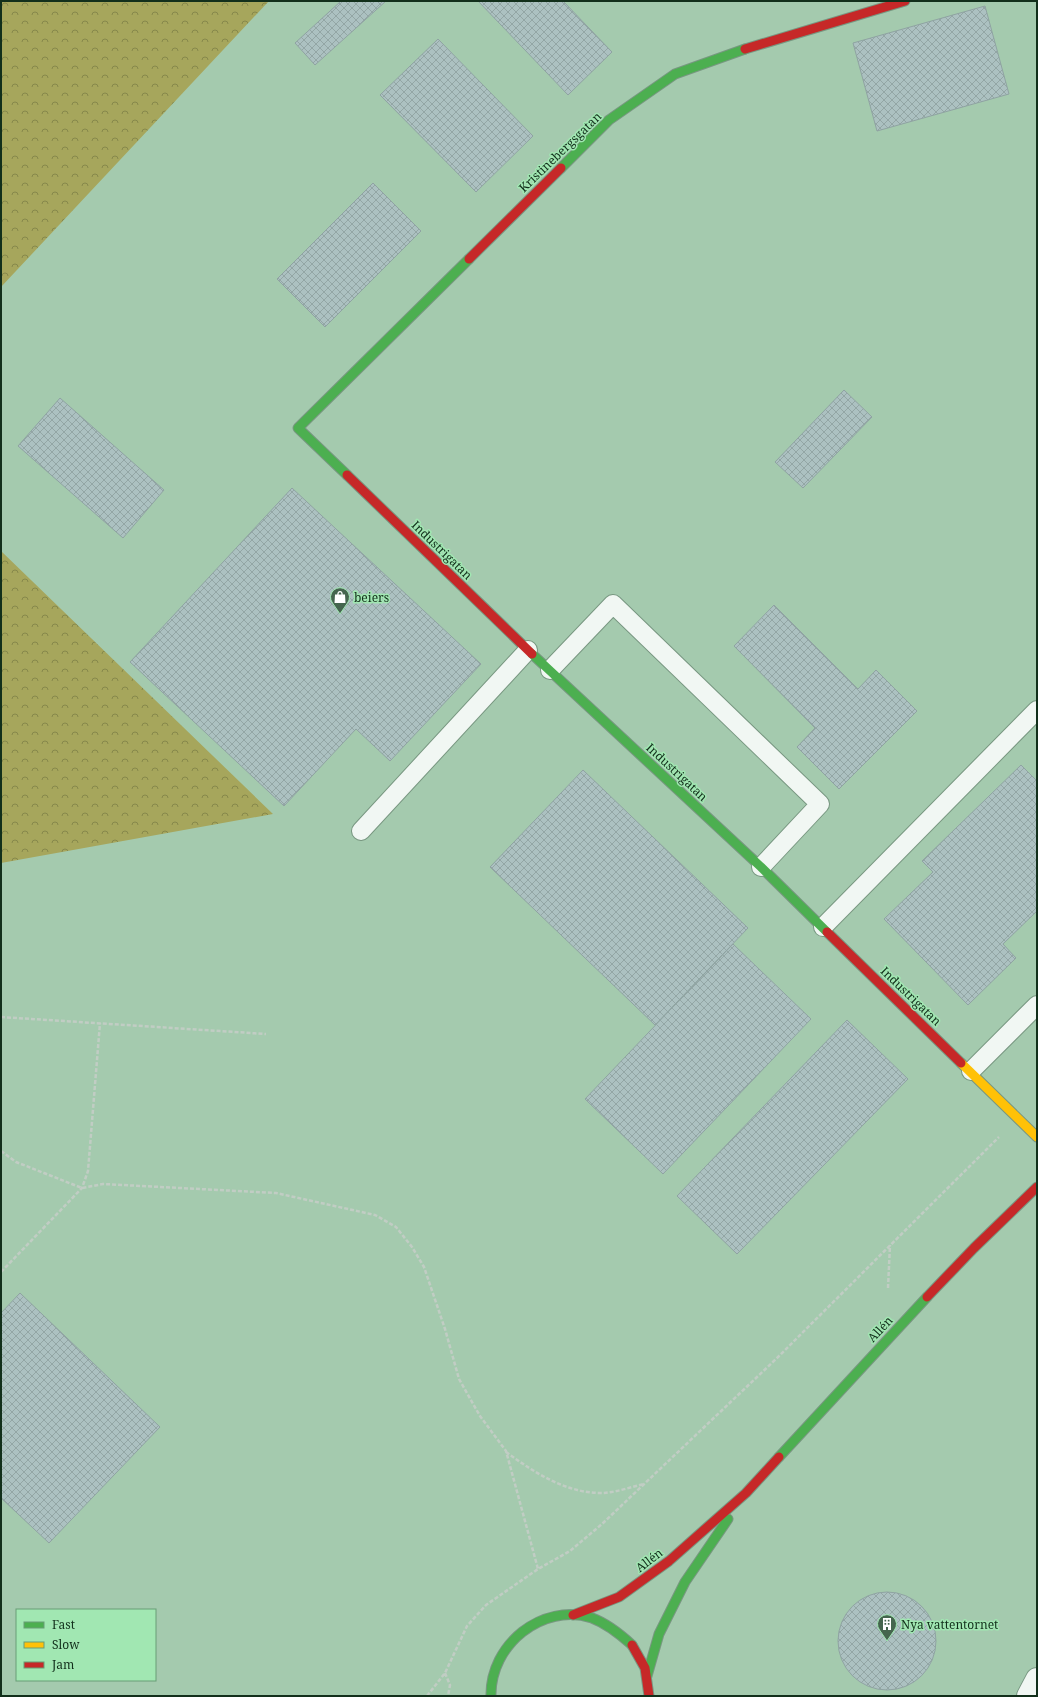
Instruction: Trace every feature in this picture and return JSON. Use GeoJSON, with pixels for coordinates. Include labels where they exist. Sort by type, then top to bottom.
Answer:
{"type":"FeatureCollection","features":[{"type":"Feature","properties":{"kind":"street","name":"Kristinebergsgatan"},"geometry":{"type":"LineString","coordinates":[[298,428],[609,120],[675,74],[740,50],[905,1]]}},
{"type":"Feature","properties":{"kind":"street","name":"Industrigatan"},"geometry":{"type":"LineString","coordinates":[[298,428],[528,650],[762,867],[1037,1137]]}},
{"type":"Feature","properties":{"kind":"street","name":"Allén"},"geometry":{"type":"LineString","coordinates":[[573,1615],[619,1597],[669,1561],[746,1493],[901,1324],[1037,1187]]}},
{"type":"Feature","properties":{"kind":"street","name":"Allén"},"geometry":{"type":"LineString","coordinates":[[647,1676],[658,1634],[685,1582],[746,1493]]}},
{"type":"Feature","properties":{"kind":"street"},"geometry":{"type":"LineString","coordinates":[[491,1696],[493,1676],[505,1648],[528,1626],[542,1619],[558,1615],[588,1617],[602,1621],[615,1628],[626,1638],[643,1662],[647,1676],[649,1696]]}},
{"type":"Feature","properties":{"kind":"street"},"geometry":{"type":"LineString","coordinates":[[1028,1696],[1037,1679]]}},
{"type":"Feature","properties":{"kind":"lane"},"geometry":{"type":"LineString","coordinates":[[550,670],[613,604],[820,804],[762,867]]}},
{"type":"Feature","properties":{"kind":"lane"},"geometry":{"type":"LineString","coordinates":[[361,832],[528,650]]}},
{"type":"Feature","properties":{"kind":"lane"},"geometry":{"type":"LineString","coordinates":[[823,927],[1037,710]]}},
{"type":"Feature","properties":{"kind":"lane"},"geometry":{"type":"LineString","coordinates":[[971,1071],[1037,1005]]}},
{"type":"Feature","properties":{"kind":"path"},"geometry":{"type":"LineString","coordinates":[[1,1017],[266,1034]]}},
{"type":"Feature","properties":{"kind":"path"},"geometry":{"type":"LineString","coordinates":[[1,1272],[82,1188],[88,1171],[100,1023]]}},
{"type":"Feature","properties":{"kind":"path"},"geometry":{"type":"LineString","coordinates":[[427,1696],[445,1673],[467,1626],[486,1604],[538,1569],[570,1551],[602,1524],[776,1359],[1018,1118]]}},
{"type":"Feature","properties":{"kind":"path"},"geometry":{"type":"LineString","coordinates":[[1,1151],[16,1162],[82,1188],[103,1184],[276,1193],[375,1215],[396,1227],[412,1247],[424,1267],[445,1329],[459,1379],[480,1416],[506,1451],[532,1471],[561,1485],[583,1492],[605,1493],[644,1484]]}},
{"type":"Feature","properties":{"kind":"path"},"geometry":{"type":"LineString","coordinates":[[888,1288],[890,1245]]}},
{"type":"Feature","properties":{"kind":"path"},"geometry":{"type":"LineString","coordinates":[[506,1451],[538,1569]]}},
{"type":"Feature","properties":{"kind":"path"},"geometry":{"type":"LineString","coordinates":[[445,1673],[450,1685],[448,1696]]}},
{"type":"Feature","properties":{"kind":"green space"},"geometry":{"type":"Polygon","coordinates":[[[1,1],[269,1],[1,287],[1,1]]]}},
{"type":"Feature","properties":{"kind":"green space"},"geometry":{"type":"Polygon","coordinates":[[[1,551],[273,814],[1,863],[1,551]]]}},
{"type":"Feature","properties":{"kind":"building"},"geometry":{"type":"Polygon","coordinates":[[[341,1],[386,1],[315,65],[295,43],[341,1]]]}},
{"type":"Feature","properties":{"kind":"building"},"geometry":{"type":"Polygon","coordinates":[[[478,1],[563,1],[612,52],[568,95],[478,1]]]}},
{"type":"Feature","properties":{"kind":"building"},"geometry":{"type":"Polygon","coordinates":[[[985,6],[1009,94],[877,131],[853,43],[985,6]]]}},
{"type":"Feature","properties":{"kind":"building"},"geometry":{"type":"Polygon","coordinates":[[[438,39],[533,136],[476,192],[380,95],[438,39]]]}},
{"type":"Feature","properties":{"kind":"building"},"geometry":{"type":"Polygon","coordinates":[[[373,183],[421,231],[325,327],[277,279],[373,183]]]}},
{"type":"Feature","properties":{"kind":"building"},"geometry":{"type":"Polygon","coordinates":[[[844,390],[872,417],[803,488],[775,462],[844,390]]]}},
{"type":"Feature","properties":{"kind":"building"},"geometry":{"type":"Polygon","coordinates":[[[60,398],[164,490],[123,538],[18,446],[60,398]]]}},
{"type":"Feature","properties":{"kind":"building"},"geometry":{"type":"Polygon","coordinates":[[[292,488],[481,664],[390,761],[356,729],[284,806],[130,662],[292,488]]]}},
{"type":"Feature","properties":{"kind":"building"},"geometry":{"type":"Polygon","coordinates":[[[774,605],[858,689],[876,670],[917,711],[839,789],[797,747],[815,728],[734,646],[774,605]]]}},
{"type":"Feature","properties":{"kind":"building"},"geometry":{"type":"Polygon","coordinates":[[[1021,765],[1037,781],[1037,911],[1003,944],[1016,958],[968,1005],[884,919],[933,872],[922,861],[1021,765]]]}},
{"type":"Feature","properties":{"kind":"building"},"geometry":{"type":"Polygon","coordinates":[[[583,770],[748,928],[655,1025],[490,867],[583,770]]]}},
{"type":"Feature","properties":{"kind":"building"},"geometry":{"type":"Polygon","coordinates":[[[733,944],[811,1019],[663,1174],[585,1099],[733,944]]]}},
{"type":"Feature","properties":{"kind":"building"},"geometry":{"type":"Polygon","coordinates":[[[847,1020],[908,1079],[737,1254],[677,1196],[847,1020]]]}},
{"type":"Feature","properties":{"kind":"building"},"geometry":{"type":"Polygon","coordinates":[[[20,1293],[160,1427],[49,1543],[1,1498],[1,1313],[20,1293]]]}},
{"type":"Feature","properties":{"kind":"building","name":"Nya vattentornet"},"geometry":{"type":"Polygon","coordinates":[[[887,1592],[906,1596],[921,1607],[932,1622],[936,1641],[932,1660],[921,1675],[906,1686],[887,1690],[868,1686],[853,1675],[842,1660],[838,1641],[842,1622],[853,1607],[868,1596],[887,1592]]]}},
{"type":"Feature","properties":{"kind":"traffic: fast"},"geometry":{"type":"LineString","coordinates":[[561,168],[609,120],[675,74],[745,49]]}},
{"type":"Feature","properties":{"kind":"traffic: fast"},"geometry":{"type":"LineString","coordinates":[[347,475],[298,428],[469,259]]}},
{"type":"Feature","properties":{"kind":"traffic: fast"},"geometry":{"type":"LineString","coordinates":[[532,654],[761,867],[827,932]]}},
{"type":"Feature","properties":{"kind":"traffic: fast"},"geometry":{"type":"LineString","coordinates":[[779,1457],[927,1297]]}},
{"type":"Feature","properties":{"kind":"traffic: fast"},"geometry":{"type":"LineString","coordinates":[[647,1676],[659,1634],[685,1582],[728,1519]]}},
{"type":"Feature","properties":{"kind":"traffic: fast"},"geometry":{"type":"LineString","coordinates":[[491,1696],[493,1677],[499,1660],[509,1645],[522,1632],[538,1622],[555,1616],[573,1615],[592,1618],[614,1630],[632,1645]]}},
{"type":"Feature","properties":{"kind":"traffic: slow"},"geometry":{"type":"LineString","coordinates":[[961,1063],[1037,1137]]}},
{"type":"Feature","properties":{"kind":"traffic: jam"},"geometry":{"type":"LineString","coordinates":[[745,49],[905,1]]}},
{"type":"Feature","properties":{"kind":"traffic: jam"},"geometry":{"type":"LineString","coordinates":[[469,259],[561,168]]}},
{"type":"Feature","properties":{"kind":"traffic: jam"},"geometry":{"type":"LineString","coordinates":[[347,475],[532,654]]}},
{"type":"Feature","properties":{"kind":"traffic: jam"},"geometry":{"type":"LineString","coordinates":[[827,932],[961,1063]]}},
{"type":"Feature","properties":{"kind":"traffic: jam"},"geometry":{"type":"LineString","coordinates":[[927,1297],[974,1248],[1037,1187]]}},
{"type":"Feature","properties":{"kind":"traffic: jam"},"geometry":{"type":"LineString","coordinates":[[573,1615],[619,1597],[669,1561],[746,1493],[779,1457]]}},
{"type":"Feature","properties":{"kind":"traffic: jam"},"geometry":{"type":"LineString","coordinates":[[632,1645],[645,1668],[649,1696]]}},
{"type":"Feature","properties":{"kind":"place","name":"beiers"},"geometry":{"type":"Point","coordinates":[340,614]}},
{"type":"Feature","properties":{"kind":"place","name":"Nya vattentornet"},"geometry":{"type":"Point","coordinates":[887,1641]}}]}
